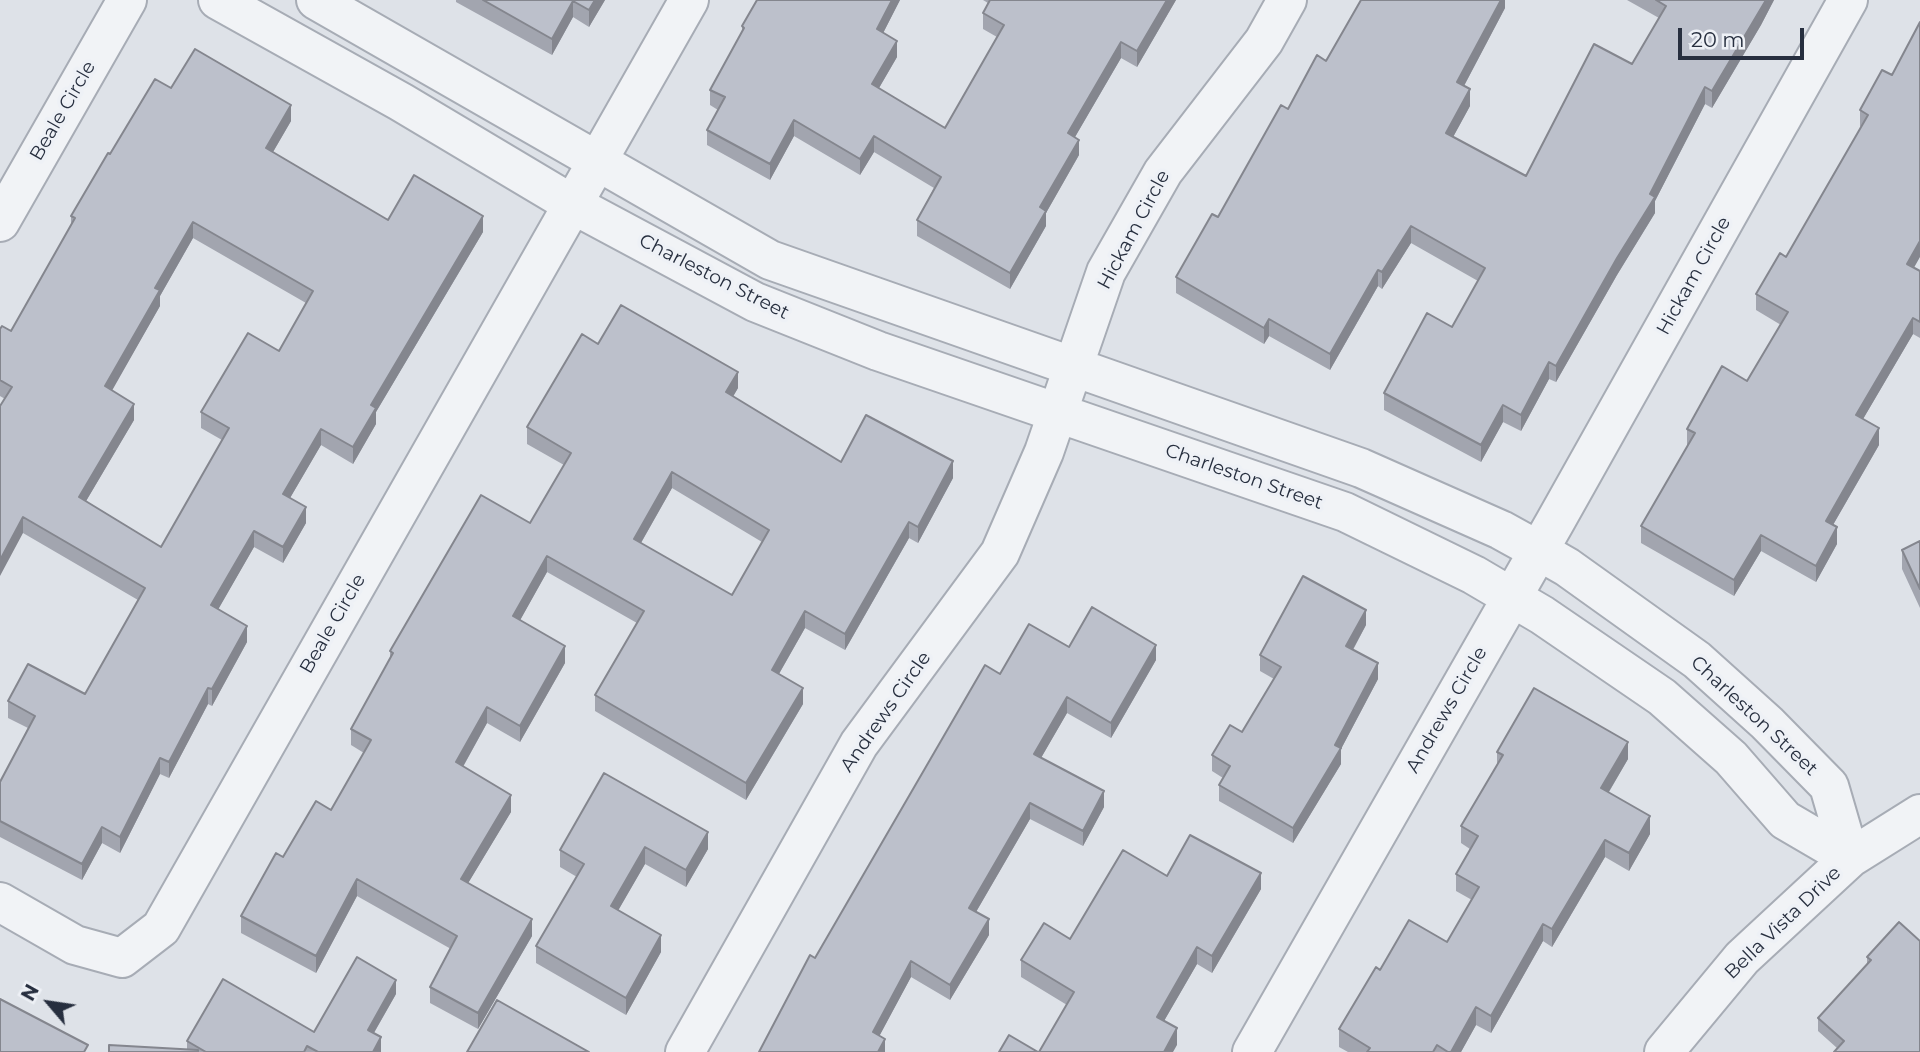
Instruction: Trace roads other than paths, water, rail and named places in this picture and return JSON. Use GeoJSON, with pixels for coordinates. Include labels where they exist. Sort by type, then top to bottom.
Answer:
{"type":"FeatureCollection","features":[{"type":"Feature","properties":{"kind":"street","name":"Beale Circle"},"geometry":{"type":"LineString","coordinates":[[0,222],[127,0]]}},
{"type":"Feature","properties":{"kind":"street","name":"Charleston Street"},"geometry":{"type":"LineString","coordinates":[[218,0],[401,102],[572,204],[755,302],[878,351],[1345,512],[1474,575],[1542,615],[1662,697],[1731,758],[1785,820],[1850,858]]}},
{"type":"Feature","properties":{"kind":"street","name":"Charleston Street"},"geometry":{"type":"LineString","coordinates":[[316,0],[770,260],[1361,468],[1501,530],[1539,551],[1567,567],[1697,660],[1767,723],[1829,786],[1850,858]]}},
{"type":"Feature","properties":{"kind":"street","name":"Beale Circle"},"geometry":{"type":"LineString","coordinates":[[0,902],[75,945],[122,958],[161,928],[689,0]]}},
{"type":"Feature","properties":{"kind":"street","name":"Hickam Circle"},"geometry":{"type":"LineString","coordinates":[[1073,368],[1106,272],[1163,172],[1264,41],[1287,0]]}},
{"type":"Feature","properties":{"kind":"street","name":"Hickam Circle"},"geometry":{"type":"LineString","coordinates":[[1539,551],[1848,0]]}},
{"type":"Feature","properties":{"kind":"street","name":"Andrews Circle"},"geometry":{"type":"LineString","coordinates":[[685,1052],[859,744],[1000,553],[1044,452],[1073,368]]}},
{"type":"Feature","properties":{"kind":"street","name":"Andrews Circle"},"geometry":{"type":"LineString","coordinates":[[1252,1052],[1539,551]]}},
{"type":"Feature","properties":{"kind":"street","name":"Bella Vista Drive"},"geometry":{"type":"LineString","coordinates":[[1664,1052],[1742,958],[1850,858],[1920,814]]}}]}
